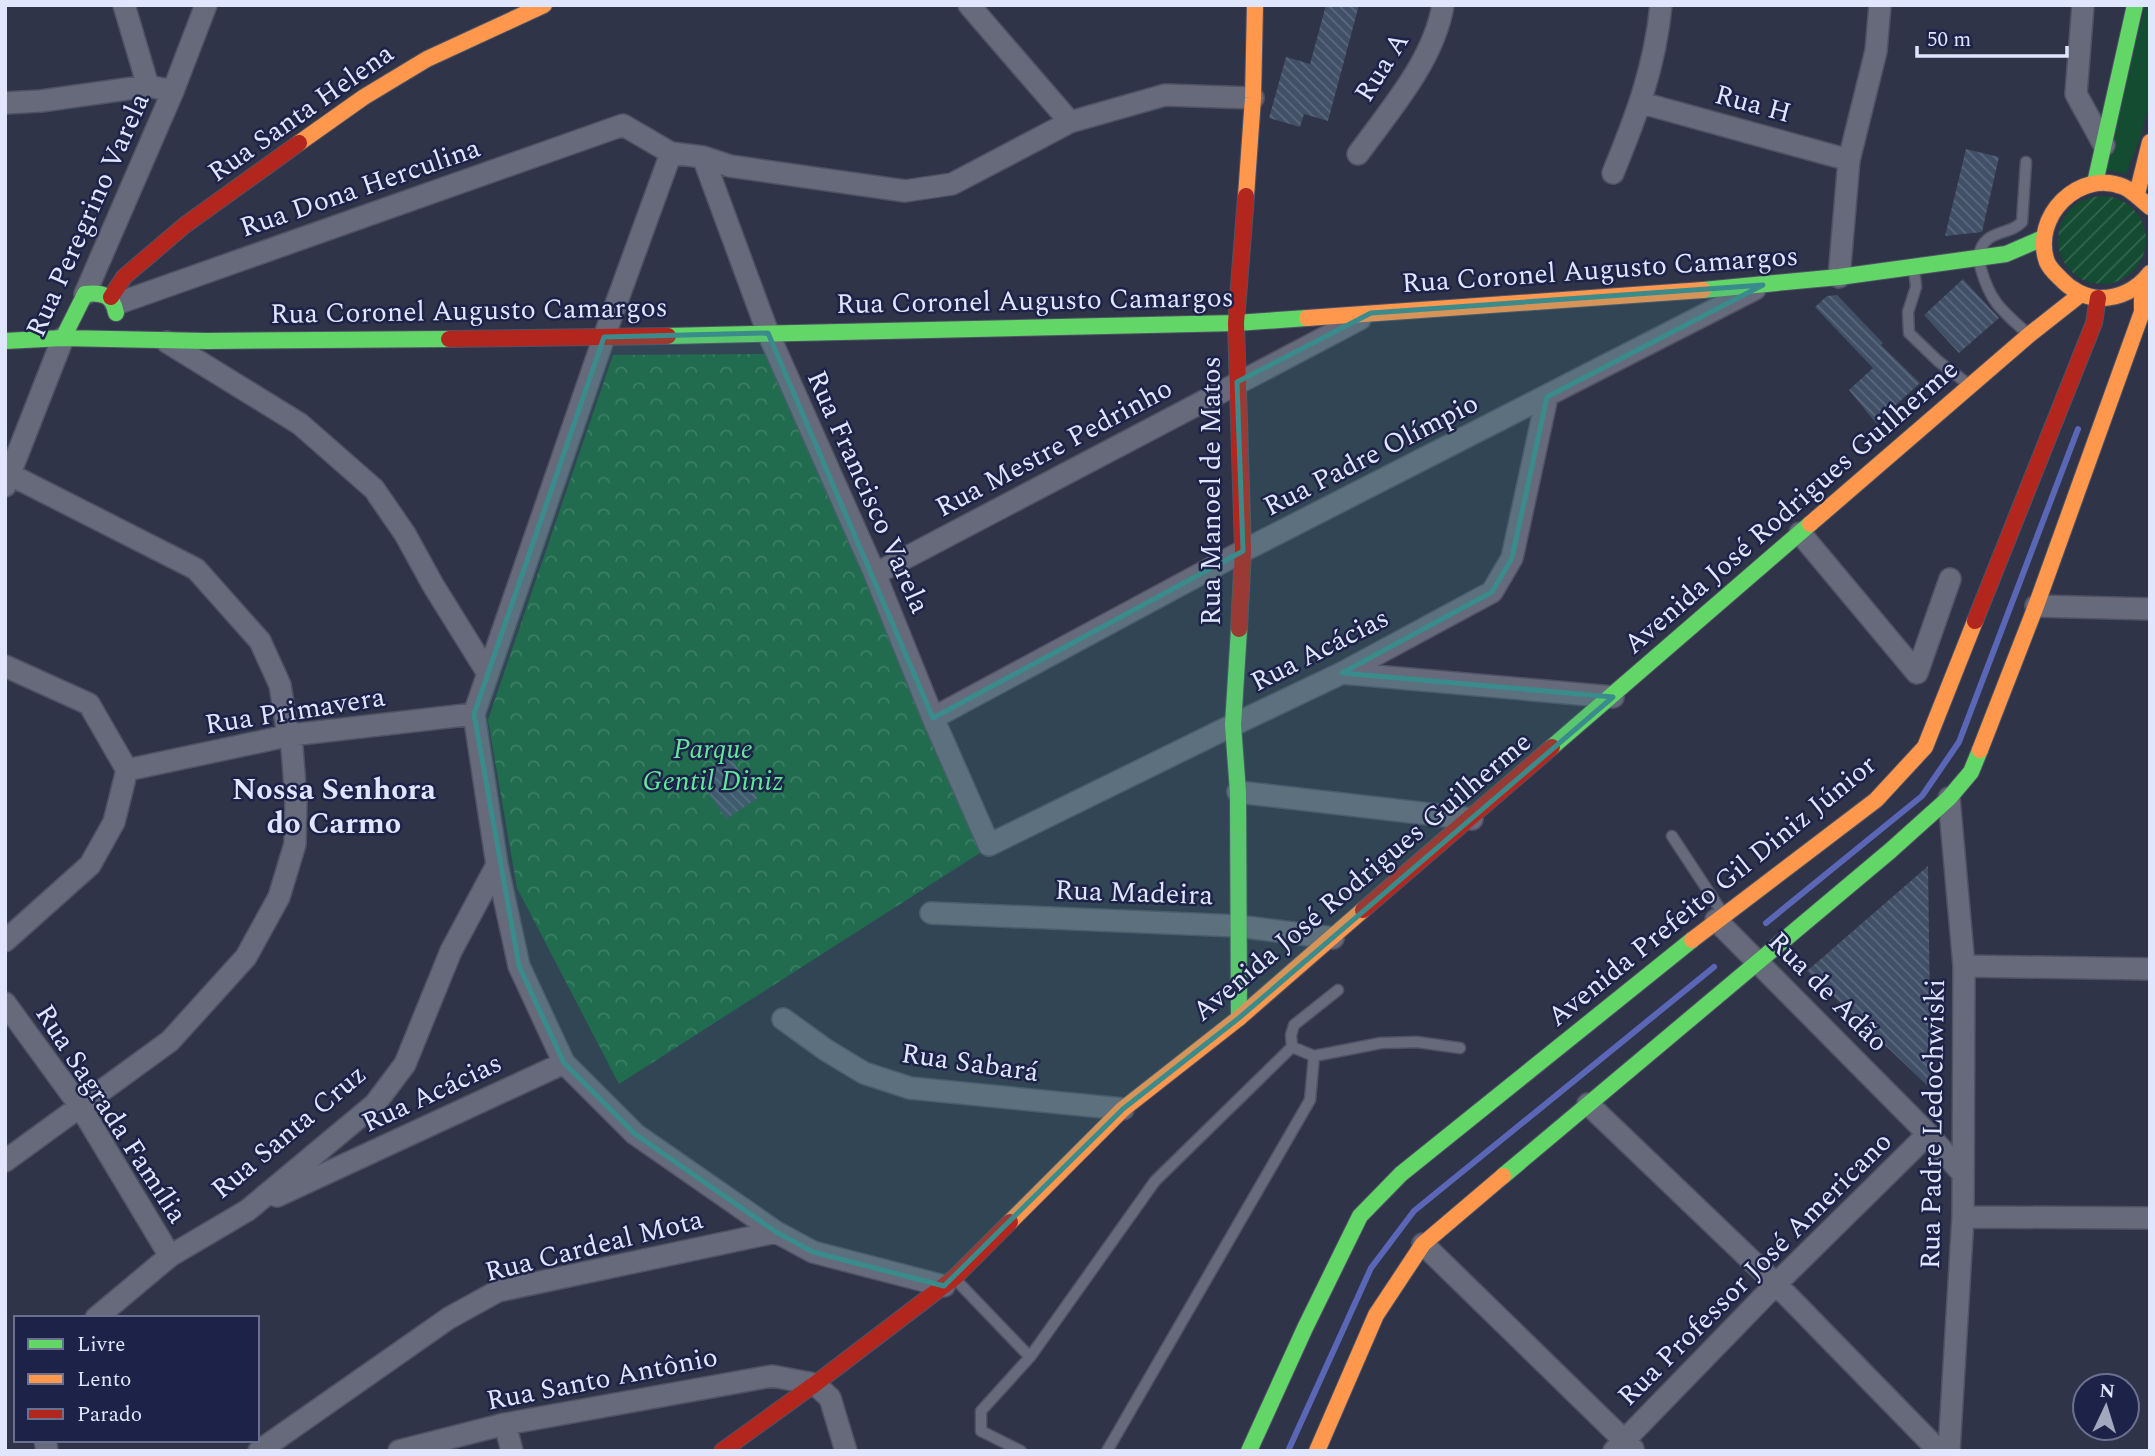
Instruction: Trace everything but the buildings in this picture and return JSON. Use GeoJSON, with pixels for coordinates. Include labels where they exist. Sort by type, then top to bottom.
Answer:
{"type":"FeatureCollection","features":[{"type":"Feature","properties":{"kind":"street"},"geometry":{"type":"LineString","coordinates":[[124,5],[148,86]]}},
{"type":"Feature","properties":{"kind":"street","name":"Rua Peregrino Varela"},"geometry":{"type":"LineString","coordinates":[[7,477],[63,338],[173,91],[206,5]]}},
{"type":"Feature","properties":{"kind":"street","name":"Rua Santa Helena"},"geometry":{"type":"LineString","coordinates":[[99,339],[106,312],[124,277],[185,225],[363,97],[427,58],[544,5]]}},
{"type":"Feature","properties":{"kind":"street"},"geometry":{"type":"LineString","coordinates":[[969,5],[1069,122]]}},
{"type":"Feature","properties":{"kind":"street","name":"Rua Manoel de Matos"},"geometry":{"type":"LineString","coordinates":[[1239,1018],[1238,792],[1233,725],[1244,551],[1236,323],[1253,98],[1255,5]]}},
{"type":"Feature","properties":{"kind":"street","name":"Rua A"},"geometry":{"type":"LineString","coordinates":[[1358,154],[1409,85],[1440,24],[1443,5]]}},
{"type":"Feature","properties":{"kind":"street"},"geometry":{"type":"LineString","coordinates":[[1613,173],[1642,103],[1659,31],[1661,5]]}},
{"type":"Feature","properties":{"kind":"street"},"geometry":{"type":"LineString","coordinates":[[1839,277],[1849,160],[1877,51],[1880,5]]}},
{"type":"Feature","properties":{"kind":"street"},"geometry":{"type":"LineString","coordinates":[[2083,5],[2077,94],[2104,145]]}},
{"type":"Feature","properties":{"kind":"street"},"geometry":{"type":"LineString","coordinates":[[2095,183],[2135,5]]}},
{"type":"Feature","properties":{"kind":"street"},"geometry":{"type":"LineString","coordinates":[[5,103],[41,101],[148,86],[173,91]]}},
{"type":"Feature","properties":{"kind":"street"},"geometry":{"type":"LineString","coordinates":[[949,1282],[813,1252],[776,1232],[635,1134],[564,1063],[519,966],[497,865],[474,714],[604,337],[671,153],[703,157],[730,166],[905,191],[952,184],[1069,122],[1165,94],[1253,98]]}},
{"type":"Feature","properties":{"kind":"street","name":"Rua H"},"geometry":{"type":"LineString","coordinates":[[1642,103],[1849,160]]}},
{"type":"Feature","properties":{"kind":"street","name":"Rua Dona Herculina"},"geometry":{"type":"LineString","coordinates":[[106,312],[623,125],[671,153]]}},
{"type":"Feature","properties":{"kind":"street"},"geometry":{"type":"LineString","coordinates":[[2137,194],[2150,142]]}},
{"type":"Feature","properties":{"kind":"street","name":"Rua Francisco Varela"},"geometry":{"type":"LineString","coordinates":[[703,157],[768,333],[875,574],[933,718],[989,845]]}},
{"type":"Feature","properties":{"kind":"street"},"geometry":{"type":"LineString","coordinates":[[2146,278],[2117,296],[2098,298],[2081,294],[2051,276],[2044,253],[2044,234],[2052,210],[2065,196],[2082,186],[2095,183],[2119,184],[2137,194],[2150,207]]}},
{"type":"Feature","properties":{"kind":"street","name":"Rua Coronel Augusto Camargos"},"geometry":{"type":"LineString","coordinates":[[63,338],[165,341],[604,337],[1236,323],[1763,285],[1839,277],[2006,254],[2044,234]]}},
{"type":"Feature","properties":{"kind":"street","name":"Rua Coronel Augusto Camargos"},"geometry":{"type":"LineString","coordinates":[[2006,254],[2051,276]]}},
{"type":"Feature","properties":{"kind":"street"},"geometry":{"type":"LineString","coordinates":[[99,261],[113,267],[124,277]]}},
{"type":"Feature","properties":{"kind":"street"},"geometry":{"type":"LineString","coordinates":[[1320,1449],[1376,1315],[1423,1244],[1890,851],[1949,798],[1971,772],[2146,315],[2146,278]]}},
{"type":"Feature","properties":{"kind":"street","name":"Rua Padre Olímpio"},"geometry":{"type":"LineString","coordinates":[[933,718],[1244,551],[1763,285]]}},
{"type":"Feature","properties":{"kind":"street"},"geometry":{"type":"LineString","coordinates":[[100,293],[106,312],[82,314],[81,300],[100,293]]}},
{"type":"Feature","properties":{"kind":"street","name":"Avenida José Rodrigues Guilherme"},"geometry":{"type":"LineString","coordinates":[[722,1451],[949,1282],[1123,1109],[1239,1018],[2029,335],[2081,294]]}},
{"type":"Feature","properties":{"kind":"street","name":"Avenida Prefeito Gil Diniz Júnior"},"geometry":{"type":"LineString","coordinates":[[1249,1451],[1360,1216],[1401,1174],[1720,917],[1876,800],[1925,747],[2094,323],[2098,298]]}},
{"type":"Feature","properties":{"kind":"street","name":"Avenida José Rodrigues Guilherme"},"geometry":{"type":"LineString","coordinates":[[2029,335],[2039,310]]}},
{"type":"Feature","properties":{"kind":"street","name":"Rua Mestre Pedrinho"},"geometry":{"type":"LineString","coordinates":[[875,574],[1371,313]]}},
{"type":"Feature","properties":{"kind":"street"},"geometry":{"type":"LineString","coordinates":[[5,341],[63,338]]}},
{"type":"Feature","properties":{"kind":"street"},"geometry":{"type":"LineString","coordinates":[[165,341],[300,424],[374,489],[405,534],[487,672]]}},
{"type":"Feature","properties":{"kind":"street","name":"Rua Acácias"},"geometry":{"type":"LineString","coordinates":[[989,845],[1342,673],[1492,592],[1512,558],[1548,397]]}},
{"type":"Feature","properties":{"kind":"street"},"geometry":{"type":"LineString","coordinates":[[5,1161],[170,1041],[246,957],[279,897],[295,844],[296,799],[291,736],[287,729],[280,685],[260,641],[196,569],[7,477]]}},
{"type":"Feature","properties":{"kind":"street"},"geometry":{"type":"LineString","coordinates":[[1800,533],[1917,673],[1950,579]]}},
{"type":"Feature","properties":{"kind":"street"},"geometry":{"type":"LineString","coordinates":[[2036,606],[2150,609]]}},
{"type":"Feature","properties":{"kind":"street"},"geometry":{"type":"LineString","coordinates":[[5,666],[89,704],[127,769],[114,822],[90,865],[5,941]]}},
{"type":"Feature","properties":{"kind":"street"},"geometry":{"type":"LineString","coordinates":[[1342,673],[1613,697]]}},
{"type":"Feature","properties":{"kind":"street","name":"Rua Primavera"},"geometry":{"type":"LineString","coordinates":[[127,769],[291,736],[474,714]]}},
{"type":"Feature","properties":{"kind":"street"},"geometry":{"type":"LineString","coordinates":[[1238,792],[1472,819]]}},
{"type":"Feature","properties":{"kind":"street","name":"Rua Padre Ledochwiski"},"geometry":{"type":"LineString","coordinates":[[1949,798],[1964,967],[1963,1217],[1949,1451]]}},
{"type":"Feature","properties":{"kind":"street","name":"Rua Santa Cruz"},"geometry":{"type":"LineString","coordinates":[[98,1316],[170,1256],[248,1210],[375,1104],[405,1064],[451,951],[497,865]]}},
{"type":"Feature","properties":{"kind":"street","name":"Rua Madeira"},"geometry":{"type":"LineString","coordinates":[[931,913],[1238,926],[1333,938]]}},
{"type":"Feature","properties":{"kind":"street","name":"Rua de Adão"},"geometry":{"type":"LineString","coordinates":[[1720,917],[1758,961],[1928,1134]]}},
{"type":"Feature","properties":{"kind":"street"},"geometry":{"type":"LineString","coordinates":[[1964,967],[2150,969]]}},
{"type":"Feature","properties":{"kind":"street","name":"Rua Sagrada Família"},"geometry":{"type":"LineString","coordinates":[[5,1003],[80,1106],[170,1256]]}},
{"type":"Feature","properties":{"kind":"street","name":"Rua Sabará"},"geometry":{"type":"LineString","coordinates":[[783,1020],[864,1073],[910,1088],[1123,1109]]}},
{"type":"Feature","properties":{"kind":"street","name":"Rua Acácias"},"geometry":{"type":"LineString","coordinates":[[248,1210],[564,1063]]}},
{"type":"Feature","properties":{"kind":"street"},"geometry":{"type":"LineString","coordinates":[[1588,1104],[1776,1284],[1939,1451]]}},
{"type":"Feature","properties":{"kind":"street","name":"Rua Professor José Americano"},"geometry":{"type":"LineString","coordinates":[[1625,1447],[1776,1284],[1928,1134],[1963,1174]]}},
{"type":"Feature","properties":{"kind":"street"},"geometry":{"type":"LineString","coordinates":[[1963,1217],[2150,1219]]}},
{"type":"Feature","properties":{"kind":"street","name":"Rua Cardeal Mota"},"geometry":{"type":"LineString","coordinates":[[259,1451],[449,1318],[498,1291],[776,1232]]}},
{"type":"Feature","properties":{"kind":"street"},"geometry":{"type":"LineString","coordinates":[[1423,1244],[1625,1447]]}},
{"type":"Feature","properties":{"kind":"street","name":"Rua Santo Antônio"},"geometry":{"type":"LineString","coordinates":[[399,1451],[505,1424],[772,1376],[815,1384]]}},
{"type":"Feature","properties":{"kind":"street"},"geometry":{"type":"LineString","coordinates":[[815,1384],[830,1398],[846,1451]]}},
{"type":"Feature","properties":{"kind":"street"},"geometry":{"type":"LineString","coordinates":[[505,1424],[512,1451]]}},
{"type":"Feature","properties":{"kind":"lane"},"geometry":{"type":"LineString","coordinates":[[2026,162],[2022,222],[2019,226],[1989,238],[1982,247],[1979,259],[1988,291],[1998,305],[2029,335]]}},
{"type":"Feature","properties":{"kind":"lane"},"geometry":{"type":"LineString","coordinates":[[2023,204],[2044,234]]}},
{"type":"Feature","properties":{"kind":"lane"},"geometry":{"type":"LineString","coordinates":[[1914,268],[1916,287],[1908,312],[1909,333],[1938,361],[1970,386]]}},
{"type":"Feature","properties":{"kind":"lane"},"geometry":{"type":"LineString","coordinates":[[1672,836],[1720,917]]}},
{"type":"Feature","properties":{"kind":"lane"},"geometry":{"type":"LineString","coordinates":[[1292,1047],[1294,1025],[1338,990]]}},
{"type":"Feature","properties":{"kind":"lane"},"geometry":{"type":"LineString","coordinates":[[1292,1047],[1314,1056],[1381,1043],[1417,1042],[1460,1048]]}},
{"type":"Feature","properties":{"kind":"lane"},"geometry":{"type":"LineString","coordinates":[[1021,1451],[981,1431],[981,1411],[1030,1357],[1155,1181],[1292,1047]]}},
{"type":"Feature","properties":{"kind":"lane"},"geometry":{"type":"LineString","coordinates":[[1107,1451],[1310,1100],[1314,1056]]}},
{"type":"Feature","properties":{"kind":"lane"},"geometry":{"type":"LineString","coordinates":[[949,1282],[1030,1357]]}},
{"type":"Feature","properties":{"kind":"highlighted area"},"geometry":{"type":"Polygon","coordinates":[[[1763,285],[1547,397],[1512,558],[1492,592],[1342,673],[1613,697],[1239,1018],[1123,1109],[944,1286],[813,1252],[776,1232],[635,1134],[564,1063],[519,966],[474,714],[604,337],[768,333],[933,718],[1243,551],[1237,382],[1371,313],[1763,285]]]}},
{"type":"Feature","properties":{"kind":"green space"},"geometry":{"type":"Polygon","coordinates":[[[2146,5],[2150,5],[2150,101],[2126,174],[2102,169],[2146,5]]]}},
{"type":"Feature","properties":{"kind":"green space"},"geometry":{"type":"Polygon","coordinates":[[[2102,196],[2119,200],[2133,209],[2142,223],[2146,240],[2142,257],[2133,271],[2119,280],[2102,284],[2085,280],[2071,271],[2062,257],[2058,240],[2062,223],[2071,209],[2085,200],[2102,196]]]}},
{"type":"Feature","properties":{"kind":"green space","name":"Parque Gentil Diniz"},"geometry":{"type":"Polygon","coordinates":[[[771,354],[983,851],[619,1084],[517,888],[488,720],[613,355],[771,354]]]}},
{"type":"Feature","properties":{"kind":"waterway"},"geometry":{"type":"LineString","coordinates":[[1766,923],[1922,796],[1959,742],[2078,429]]}},
{"type":"Feature","properties":{"kind":"waterway"},"geometry":{"type":"LineString","coordinates":[[1288,1451],[1371,1268],[1414,1211],[1714,967]]}},
{"type":"Feature","properties":{"kind":"traffic: fast"},"geometry":{"type":"LineString","coordinates":[[2095,183],[2135,5]]}},
{"type":"Feature","properties":{"kind":"traffic: fast"},"geometry":{"type":"LineString","coordinates":[[1703,290],[1839,277],[2006,254],[2043,238]]}},
{"type":"Feature","properties":{"kind":"traffic: fast"},"geometry":{"type":"LineString","coordinates":[[63,338],[85,294],[106,296],[115,307],[116,313]]}},
{"type":"Feature","properties":{"kind":"traffic: fast"},"geometry":{"type":"LineString","coordinates":[[668,336],[1236,323],[1307,318]]}},
{"type":"Feature","properties":{"kind":"traffic: fast"},"geometry":{"type":"LineString","coordinates":[[5,341],[63,338],[206,341],[449,339]]}},
{"type":"Feature","properties":{"kind":"traffic: fast"},"geometry":{"type":"LineString","coordinates":[[1552,747],[1810,524]]}},
{"type":"Feature","properties":{"kind":"traffic: fast"},"geometry":{"type":"LineString","coordinates":[[1239,629],[1233,725],[1238,792],[1239,1018]]}},
{"type":"Feature","properties":{"kind":"traffic: fast"},"geometry":{"type":"LineString","coordinates":[[1503,1176],[1890,851],[1949,798],[1971,772],[1980,750]]}},
{"type":"Feature","properties":{"kind":"traffic: fast"},"geometry":{"type":"LineString","coordinates":[[1249,1451],[1360,1216],[1401,1174],[1692,940]]}},
{"type":"Feature","properties":{"kind":"traffic: slow"},"geometry":{"type":"LineString","coordinates":[[299,143],[364,97],[427,59],[544,5]]}},
{"type":"Feature","properties":{"kind":"traffic: slow"},"geometry":{"type":"LineString","coordinates":[[1246,196],[1253,98],[1255,5]]}},
{"type":"Feature","properties":{"kind":"traffic: slow"},"geometry":{"type":"LineString","coordinates":[[2137,194],[2150,142]]}},
{"type":"Feature","properties":{"kind":"traffic: slow"},"geometry":{"type":"LineString","coordinates":[[2150,207],[2124,187],[2107,183],[2091,184],[2076,191],[2052,213],[2044,245],[2051,269],[2069,286],[2088,296],[2106,298],[2121,295],[2140,284],[2150,273]]}},
{"type":"Feature","properties":{"kind":"traffic: slow"},"geometry":{"type":"LineString","coordinates":[[1980,750],[2036,606],[2142,312],[2142,283]]}},
{"type":"Feature","properties":{"kind":"traffic: slow"},"geometry":{"type":"LineString","coordinates":[[1307,318],[1703,290]]}},
{"type":"Feature","properties":{"kind":"traffic: slow"},"geometry":{"type":"LineString","coordinates":[[1810,524],[2029,335],[2081,294]]}},
{"type":"Feature","properties":{"kind":"traffic: slow"},"geometry":{"type":"LineString","coordinates":[[1692,940],[1876,800],[1925,747],[1975,621]]}},
{"type":"Feature","properties":{"kind":"traffic: slow"},"geometry":{"type":"LineString","coordinates":[[1010,1222],[1123,1109],[1239,1018],[1363,910]]}},
{"type":"Feature","properties":{"kind":"traffic: slow"},"geometry":{"type":"LineString","coordinates":[[1317,1451],[1376,1315],[1423,1244],[1503,1176]]}},
{"type":"Feature","properties":{"kind":"traffic: jam"},"geometry":{"type":"LineString","coordinates":[[111,297],[124,277],[185,225],[299,143]]}},
{"type":"Feature","properties":{"kind":"traffic: jam"},"geometry":{"type":"LineString","coordinates":[[1239,629],[1243,551],[1236,323],[1246,196]]}},
{"type":"Feature","properties":{"kind":"traffic: jam"},"geometry":{"type":"LineString","coordinates":[[1975,621],[2094,323],[2098,298]]}},
{"type":"Feature","properties":{"kind":"traffic: jam"},"geometry":{"type":"LineString","coordinates":[[449,339],[668,336]]}},
{"type":"Feature","properties":{"kind":"traffic: jam"},"geometry":{"type":"LineString","coordinates":[[1363,910],[1552,747]]}},
{"type":"Feature","properties":{"kind":"traffic: jam"},"geometry":{"type":"LineString","coordinates":[[722,1451],[954,1278],[1010,1222]]}},
{"type":"Feature","properties":{"kind":"district","name":"Nossa Senhora do Carmo"},"geometry":{"type":"Point","coordinates":[334,807]}}]}
